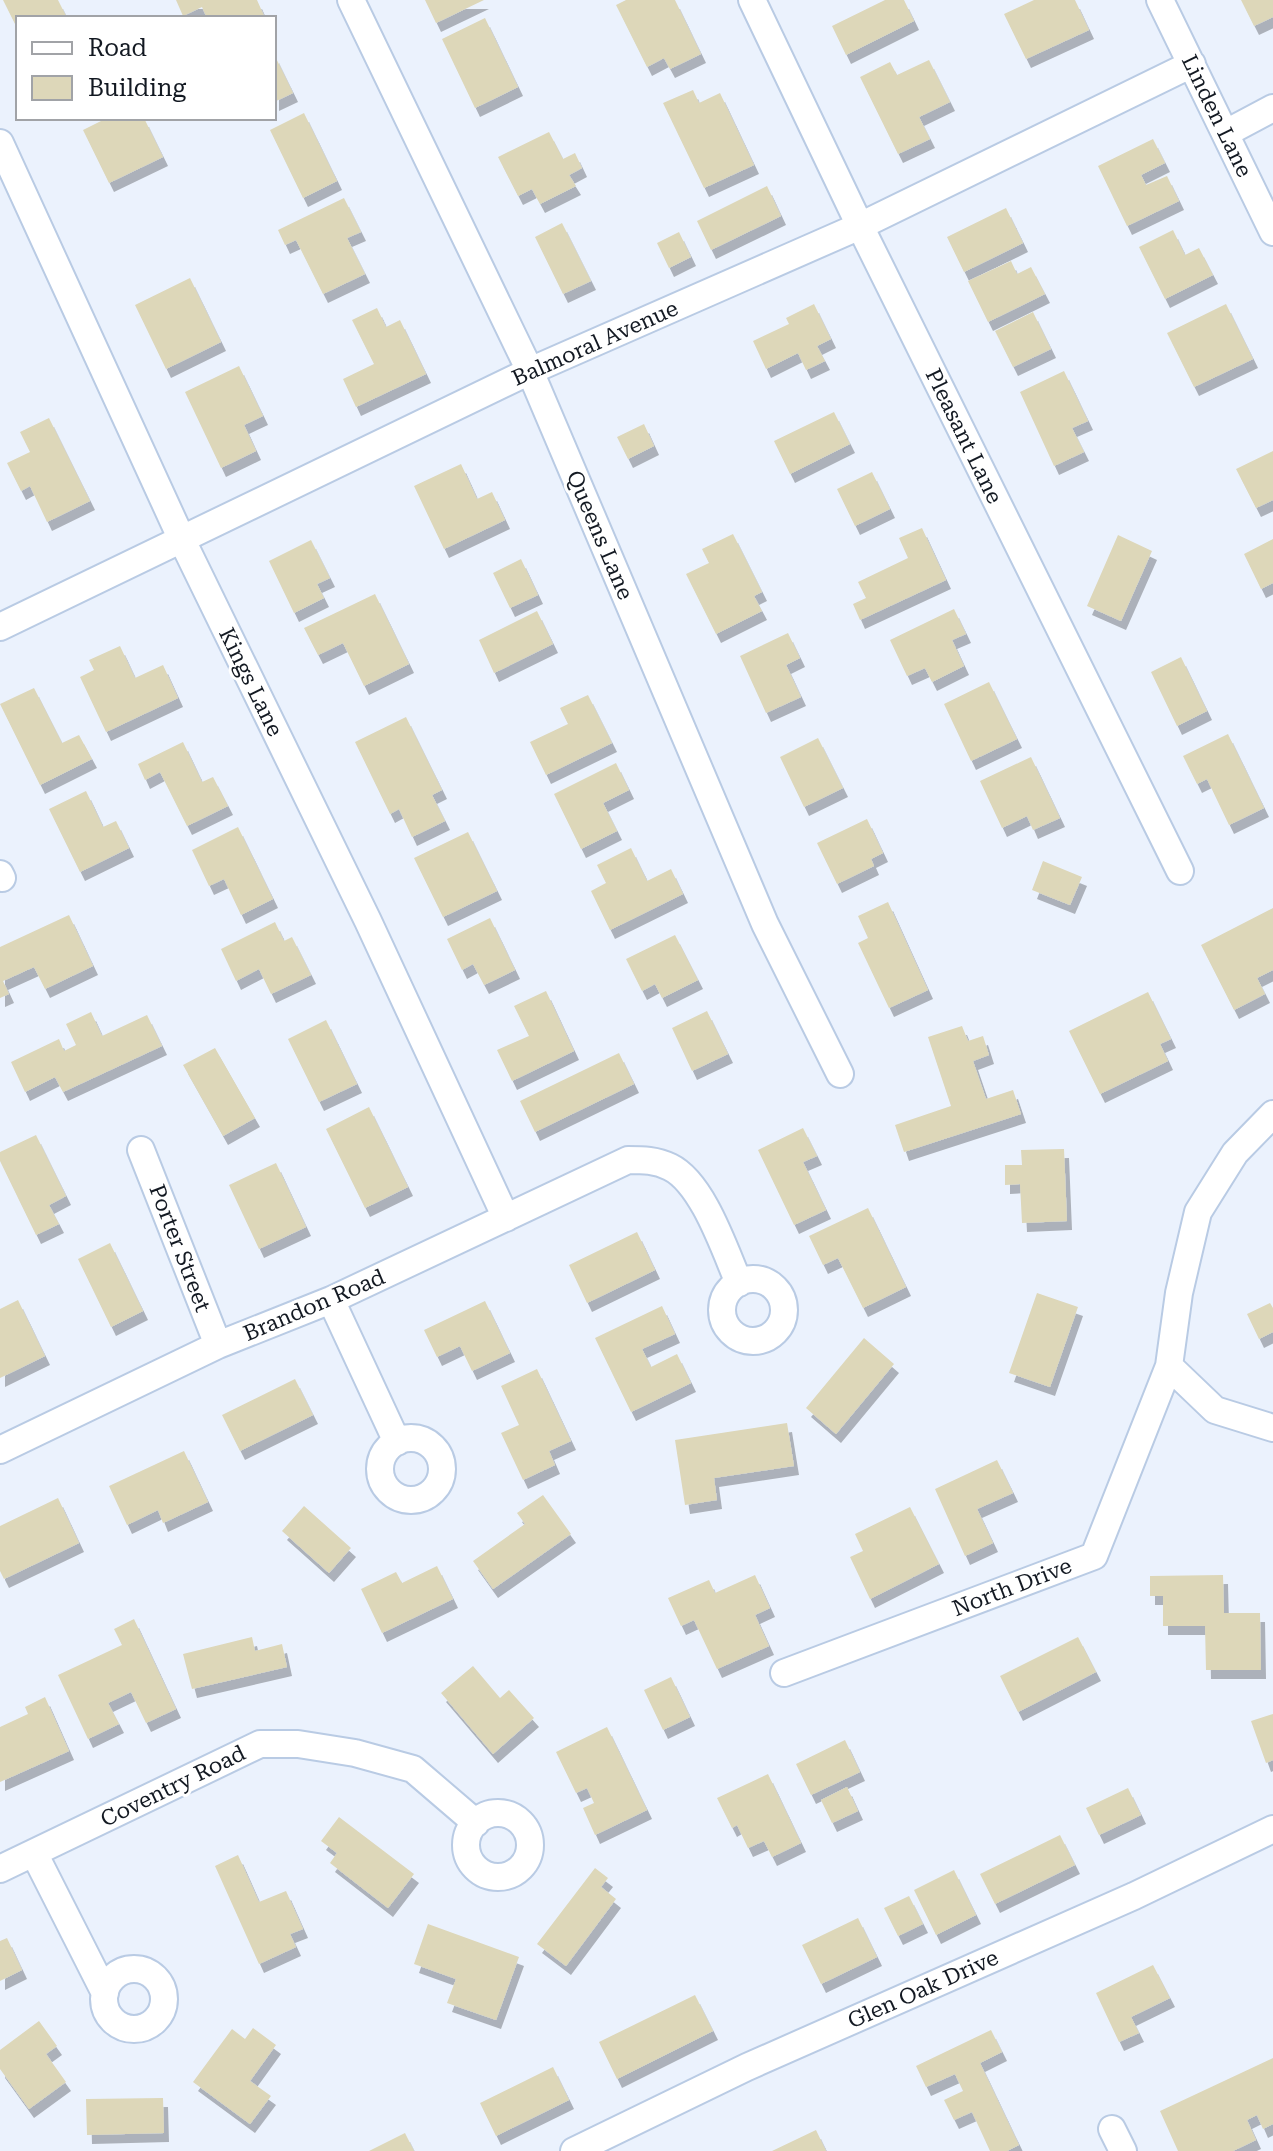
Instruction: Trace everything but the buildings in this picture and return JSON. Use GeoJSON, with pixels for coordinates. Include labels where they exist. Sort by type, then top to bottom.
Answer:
{"type":"FeatureCollection","features":[{"type":"Feature","properties":{"kind":"street","name":"Queens Lane"},"geometry":{"type":"LineString","coordinates":[[351,0],[530,371],[765,924],[840,1074]]}},
{"type":"Feature","properties":{"kind":"street","name":"Pleasant Lane"},"geometry":{"type":"LineString","coordinates":[[752,0],[860,226],[1180,871]]}},
{"type":"Feature","properties":{"kind":"street","name":"Linden Lane"},"geometry":{"type":"LineString","coordinates":[[1160,0],[1273,232]]}},
{"type":"Feature","properties":{"kind":"street","name":"Balmoral Avenue"},"geometry":{"type":"LineString","coordinates":[[0,627],[530,371],[860,226],[1192,64]]}},
{"type":"Feature","properties":{"kind":"street"},"geometry":{"type":"LineString","coordinates":[[1226,133],[1273,108]]}},
{"type":"Feature","properties":{"kind":"street","name":"Kings Lane"},"geometry":{"type":"LineString","coordinates":[[0,143],[182,540],[368,921],[506,1218]]}},
{"type":"Feature","properties":{"kind":"street","name":"North Drive"},"geometry":{"type":"LineString","coordinates":[[784,1673],[1094,1556],[1169,1366],[1179,1293],[1198,1212],[1235,1153],[1273,1114]]}},
{"type":"Feature","properties":{"kind":"street","name":"Porter Street"},"geometry":{"type":"LineString","coordinates":[[141,1150],[218,1345]]}},
{"type":"Feature","properties":{"kind":"street","name":"Brandon Road"},"geometry":{"type":"LineString","coordinates":[[0,1450],[218,1345],[331,1300],[628,1160],[652,1160],[673,1168],[694,1189],[739,1283]]}},
{"type":"Feature","properties":{"kind":"street"},"geometry":{"type":"LineString","coordinates":[[331,1300],[397,1442]]}},
{"type":"Feature","properties":{"kind":"street"},"geometry":{"type":"LineString","coordinates":[[1169,1366],[1215,1410],[1273,1428]]}},
{"type":"Feature","properties":{"kind":"street","name":"Coventry Road"},"geometry":{"type":"LineString","coordinates":[[0,1869],[260,1744],[298,1744],[355,1753],[413,1769],[476,1823]]}},
{"type":"Feature","properties":{"kind":"street","name":"Glen Oak Drive"},"geometry":{"type":"LineString","coordinates":[[574,2151],[747,2067],[1134,1896],[1273,1829]]}},
{"type":"Feature","properties":{"kind":"street"},"geometry":{"type":"LineString","coordinates":[[34,1853],[105,1993]]}}]}
